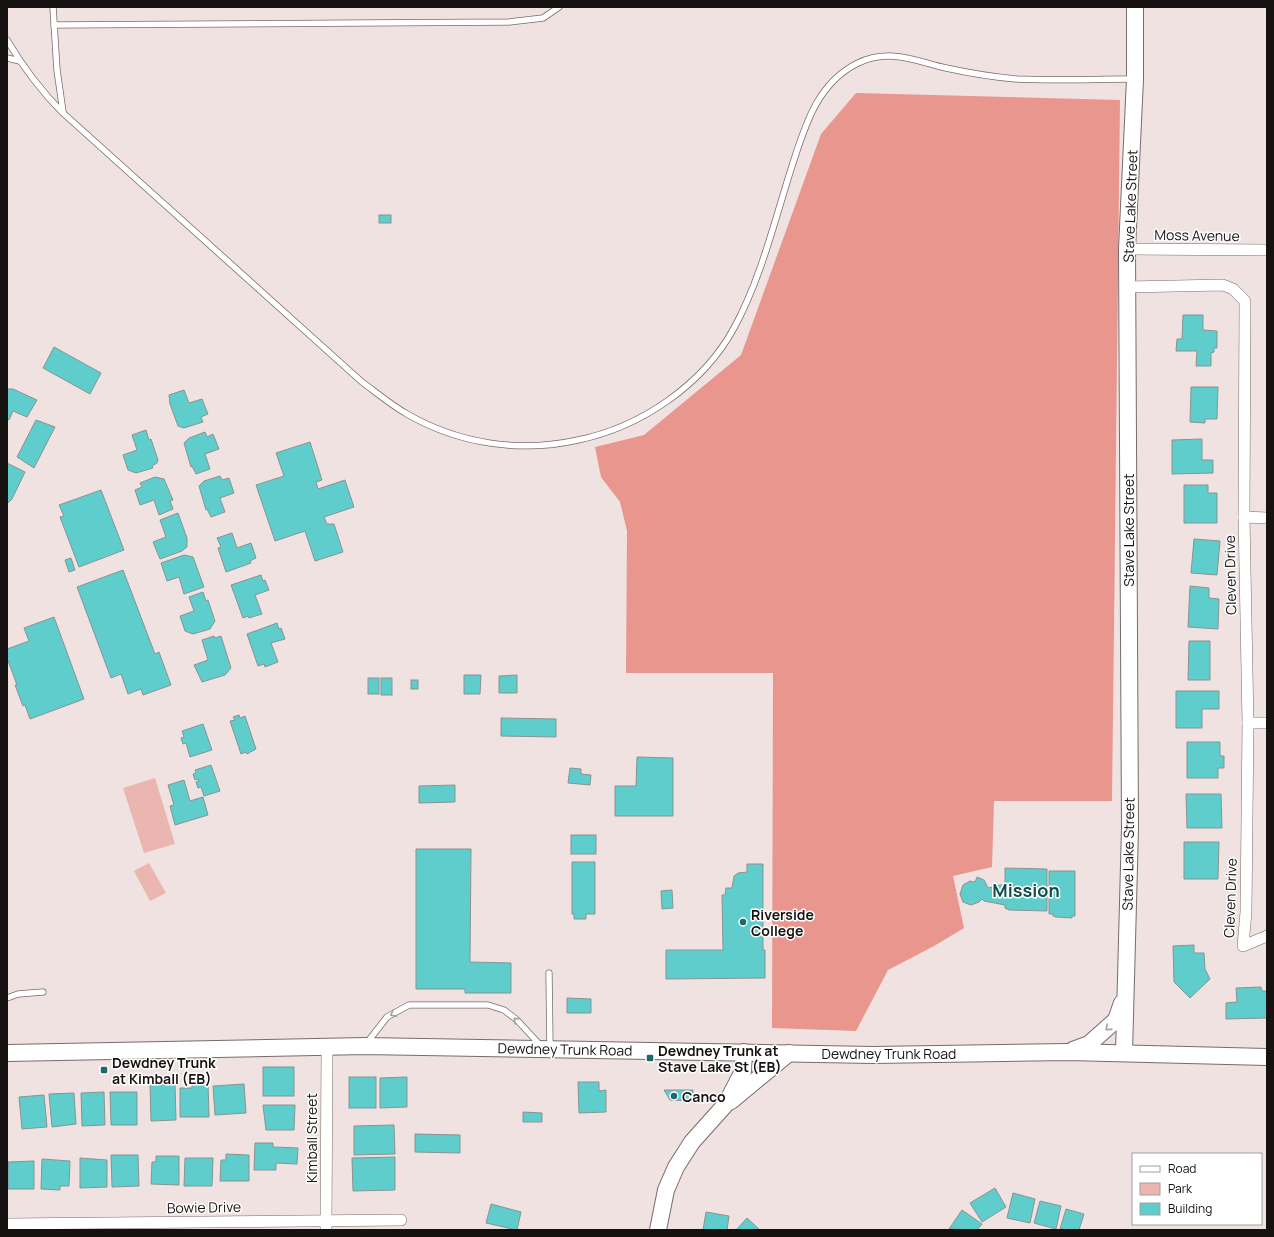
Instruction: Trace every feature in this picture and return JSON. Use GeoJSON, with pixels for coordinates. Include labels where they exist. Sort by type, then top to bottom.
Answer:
{"type":"FeatureCollection","features":[{"type":"Feature","properties":{"kind":"main road","name":"Stave Lake Street"},"geometry":{"type":"LineString","coordinates":[[1124,1053],[1130,828],[1127,249],[1135,79],[1135,7]]}},
{"type":"Feature","properties":{"kind":"main road"},"geometry":{"type":"LineString","coordinates":[[1068,1052],[1089,1044],[1116,1020],[1125,994]]}},
{"type":"Feature","properties":{"kind":"main road","name":"Dewdney Trunk Road"},"geometry":{"type":"LineString","coordinates":[[7,1053],[365,1046],[547,1048],[873,1055],[1068,1052],[1267,1057]]}},
{"type":"Feature","properties":{"kind":"main road"},"geometry":{"type":"LineString","coordinates":[[726,1104],[742,1071],[744,1052]]}},
{"type":"Feature","properties":{"kind":"main road"},"geometry":{"type":"LineString","coordinates":[[658,1230],[666,1190],[676,1167],[692,1142],[726,1104],[789,1053]]}},
{"type":"Feature","properties":{"kind":"street","name":"Moss Avenue"},"geometry":{"type":"LineString","coordinates":[[1127,249],[1267,250]]}},
{"type":"Feature","properties":{"kind":"street","name":"Cleven Drive"},"geometry":{"type":"LineString","coordinates":[[1128,287],[1223,285],[1233,289],[1245,301],[1244,517],[1248,723],[1246,912],[1243,946],[1267,936]]}},
{"type":"Feature","properties":{"kind":"street"},"geometry":{"type":"LineString","coordinates":[[1244,517],[1267,518]]}},
{"type":"Feature","properties":{"kind":"street"},"geometry":{"type":"LineString","coordinates":[[1248,723],[1267,723]]}},
{"type":"Feature","properties":{"kind":"street","name":"Kimball Street"},"geometry":{"type":"LineString","coordinates":[[326,1225],[327,1046]]}},
{"type":"Feature","properties":{"kind":"street","name":"Bowie Drive"},"geometry":{"type":"LineString","coordinates":[[7,1224],[326,1225],[400,1220]]}},
{"type":"Feature","properties":{"kind":"lane"},"geometry":{"type":"LineString","coordinates":[[53,7],[57,70],[63,113]]}},
{"type":"Feature","properties":{"kind":"lane"},"geometry":{"type":"LineString","coordinates":[[54,25],[509,22],[543,18],[559,7]]}},
{"type":"Feature","properties":{"kind":"lane"},"geometry":{"type":"LineString","coordinates":[[7,40],[20,61],[45,95],[63,113],[362,382],[406,414],[459,437],[513,446],[540,446],[568,443],[593,437],[640,418],[662,405],[683,388],[719,351],[734,328],[758,275],[806,123],[822,94],[832,81],[846,70],[860,62],[896,56],[913,58],[946,68],[1016,79],[1135,79]]}},
{"type":"Feature","properties":{"kind":"lane"},"geometry":{"type":"LineString","coordinates":[[7,58],[20,61]]}},
{"type":"Feature","properties":{"kind":"lane"},"geometry":{"type":"LineString","coordinates":[[547,1048],[549,973]]}},
{"type":"Feature","properties":{"kind":"lane"},"geometry":{"type":"LineString","coordinates":[[7,998],[18,994],[42,992]]}},
{"type":"Feature","properties":{"kind":"lane"},"geometry":{"type":"LineString","coordinates":[[365,1046],[387,1016],[409,1005],[488,1005],[504,1010],[547,1048]]}},
{"type":"Feature","properties":{"kind":"green space"},"geometry":{"type":"Polygon","coordinates":[[[155,778],[175,844],[144,853],[123,788],[155,778]]]}},
{"type":"Feature","properties":{"kind":"green space"},"geometry":{"type":"Polygon","coordinates":[[[149,863],[166,893],[150,901],[134,871],[149,863]]]}},
{"type":"Feature","properties":{"kind":"shaded area"},"geometry":{"type":"Polygon","coordinates":[[[856,93],[1120,100],[1112,801],[994,801],[992,867],[953,876],[964,928],[934,946],[888,970],[856,1031],[772,1028],[773,673],[626,673],[627,531],[620,502],[601,477],[595,447],[644,435],[741,355],[821,134],[856,93]]]}},
{"type":"Feature","properties":{"kind":"building"},"geometry":{"type":"Polygon","coordinates":[[[379,215],[391,215],[391,223],[379,223],[379,215]]]}},
{"type":"Feature","properties":{"kind":"building"},"geometry":{"type":"Polygon","coordinates":[[[1183,315],[1203,315],[1203,330],[1217,331],[1217,348],[1214,348],[1214,352],[1211,353],[1211,366],[1196,366],[1197,351],[1176,351],[1177,339],[1182,339],[1183,315]]]}},
{"type":"Feature","properties":{"kind":"building"},"geometry":{"type":"Polygon","coordinates":[[[54,347],[101,373],[90,394],[43,368],[54,347]]]}},
{"type":"Feature","properties":{"kind":"building"},"geometry":{"type":"Polygon","coordinates":[[[1191,387],[1218,387],[1217,419],[1205,419],[1205,423],[1190,422],[1191,387]]]}},
{"type":"Feature","properties":{"kind":"building"},"geometry":{"type":"Polygon","coordinates":[[[7,389],[13,389],[37,400],[27,417],[13,411],[9,420],[7,419],[7,389]]]}},
{"type":"Feature","properties":{"kind":"building"},"geometry":{"type":"Polygon","coordinates":[[[184,390],[189,403],[202,399],[208,414],[201,417],[203,422],[184,428],[178,426],[170,404],[169,395],[184,390]]]}},
{"type":"Feature","properties":{"kind":"building"},"geometry":{"type":"Polygon","coordinates":[[[36,420],[55,427],[34,468],[17,457],[36,420]]]}},
{"type":"Feature","properties":{"kind":"building"},"geometry":{"type":"Polygon","coordinates":[[[146,430],[149,440],[151,439],[158,460],[157,463],[152,466],[153,468],[136,473],[128,470],[123,455],[137,450],[132,435],[146,430]]]}},
{"type":"Feature","properties":{"kind":"building"},"geometry":{"type":"Polygon","coordinates":[[[205,432],[207,437],[213,434],[219,449],[205,454],[210,469],[196,474],[192,466],[191,467],[184,443],[189,438],[205,432]]]}},
{"type":"Feature","properties":{"kind":"building"},"geometry":{"type":"Polygon","coordinates":[[[1202,439],[1202,460],[1213,460],[1213,473],[1172,474],[1172,440],[1202,439]]]}},
{"type":"Feature","properties":{"kind":"building"},"geometry":{"type":"Polygon","coordinates":[[[310,442],[322,480],[316,482],[318,489],[345,480],[354,507],[324,517],[327,524],[334,524],[343,552],[315,561],[305,531],[275,541],[256,485],[284,476],[276,453],[310,442]]]}},
{"type":"Feature","properties":{"kind":"building"},"geometry":{"type":"Polygon","coordinates":[[[7,463],[25,472],[12,499],[7,504],[7,463]]]}},
{"type":"Feature","properties":{"kind":"building"},"geometry":{"type":"Polygon","coordinates":[[[220,476],[222,480],[229,478],[234,493],[220,498],[225,512],[211,517],[207,509],[206,510],[199,486],[204,481],[220,476]]]}},
{"type":"Feature","properties":{"kind":"building"},"geometry":{"type":"Polygon","coordinates":[[[155,477],[164,479],[173,500],[170,501],[173,509],[159,515],[154,500],[140,505],[135,490],[142,487],[140,483],[155,477]]]}},
{"type":"Feature","properties":{"kind":"building"},"geometry":{"type":"Polygon","coordinates":[[[1184,485],[1208,485],[1208,493],[1217,493],[1217,523],[1184,523],[1184,485]]]}},
{"type":"Feature","properties":{"kind":"building"},"geometry":{"type":"Polygon","coordinates":[[[101,490],[124,550],[79,567],[60,517],[64,516],[59,505],[101,490]]]}},
{"type":"Feature","properties":{"kind":"building"},"geometry":{"type":"Polygon","coordinates":[[[178,513],[187,538],[187,547],[182,551],[160,559],[153,542],[166,537],[160,520],[178,513]]]}},
{"type":"Feature","properties":{"kind":"building"},"geometry":{"type":"Polygon","coordinates":[[[232,533],[237,548],[251,543],[256,558],[250,561],[251,563],[226,572],[218,548],[221,547],[217,538],[232,533]]]}},
{"type":"Feature","properties":{"kind":"building"},"geometry":{"type":"Polygon","coordinates":[[[1194,539],[1220,541],[1217,575],[1191,573],[1194,539]]]}},
{"type":"Feature","properties":{"kind":"building"},"geometry":{"type":"Polygon","coordinates":[[[184,555],[193,557],[204,587],[184,594],[179,577],[167,581],[161,563],[184,555]]]}},
{"type":"Feature","properties":{"kind":"building"},"geometry":{"type":"Polygon","coordinates":[[[71,558],[75,570],[69,572],[65,560],[71,558]]]}},
{"type":"Feature","properties":{"kind":"building"},"geometry":{"type":"Polygon","coordinates":[[[123,570],[155,654],[159,652],[171,685],[143,695],[141,689],[128,694],[121,674],[111,678],[77,587],[123,570]]]}},
{"type":"Feature","properties":{"kind":"building"},"geometry":{"type":"Polygon","coordinates":[[[261,575],[269,590],[255,595],[262,614],[249,618],[248,616],[243,618],[231,585],[261,575]]]}},
{"type":"Feature","properties":{"kind":"building"},"geometry":{"type":"Polygon","coordinates":[[[1190,586],[1209,588],[1209,598],[1219,599],[1218,629],[1188,627],[1190,586]]]}},
{"type":"Feature","properties":{"kind":"building"},"geometry":{"type":"Polygon","coordinates":[[[203,592],[206,601],[208,600],[215,621],[210,629],[193,634],[185,631],[180,616],[194,611],[189,597],[203,592]]]}},
{"type":"Feature","properties":{"kind":"building"},"geometry":{"type":"Polygon","coordinates":[[[54,617],[84,699],[30,719],[15,685],[17,685],[7,658],[7,649],[29,641],[24,628],[54,617]]]}},
{"type":"Feature","properties":{"kind":"building"},"geometry":{"type":"Polygon","coordinates":[[[277,623],[279,629],[281,628],[285,639],[271,643],[278,662],[265,667],[264,664],[258,666],[247,634],[277,623]]]}},
{"type":"Feature","properties":{"kind":"building"},"geometry":{"type":"Polygon","coordinates":[[[214,636],[215,638],[221,636],[231,668],[225,675],[202,682],[194,665],[208,660],[202,640],[214,636]]]}},
{"type":"Feature","properties":{"kind":"building"},"geometry":{"type":"Polygon","coordinates":[[[1189,641],[1210,641],[1210,680],[1188,680],[1189,641]]]}},
{"type":"Feature","properties":{"kind":"building"},"geometry":{"type":"Polygon","coordinates":[[[464,675],[481,675],[480,694],[464,694],[464,675]]]}},
{"type":"Feature","properties":{"kind":"building"},"geometry":{"type":"Polygon","coordinates":[[[517,675],[517,693],[499,693],[499,676],[517,675]]]}},
{"type":"Feature","properties":{"kind":"building"},"geometry":{"type":"Polygon","coordinates":[[[368,678],[379,678],[379,694],[368,694],[368,678]]]}},
{"type":"Feature","properties":{"kind":"building"},"geometry":{"type":"Polygon","coordinates":[[[381,678],[392,678],[392,695],[381,695],[381,678]]]}},
{"type":"Feature","properties":{"kind":"building"},"geometry":{"type":"Polygon","coordinates":[[[411,680],[418,680],[418,689],[411,689],[411,680]]]}},
{"type":"Feature","properties":{"kind":"building"},"geometry":{"type":"Polygon","coordinates":[[[1176,691],[1219,691],[1219,709],[1202,709],[1202,728],[1176,728],[1176,691]]]}},
{"type":"Feature","properties":{"kind":"building"},"geometry":{"type":"Polygon","coordinates":[[[239,715],[240,718],[245,716],[256,749],[247,754],[246,752],[241,754],[230,721],[235,720],[233,717],[239,715]]]}},
{"type":"Feature","properties":{"kind":"building"},"geometry":{"type":"Polygon","coordinates":[[[501,718],[556,719],[556,737],[501,736],[501,718]]]}},
{"type":"Feature","properties":{"kind":"building"},"geometry":{"type":"Polygon","coordinates":[[[203,724],[212,750],[190,757],[186,743],[183,744],[181,738],[184,737],[182,731],[203,724]]]}},
{"type":"Feature","properties":{"kind":"building"},"geometry":{"type":"Polygon","coordinates":[[[1187,742],[1220,742],[1220,756],[1224,756],[1224,768],[1218,768],[1218,778],[1187,778],[1187,742]]]}},
{"type":"Feature","properties":{"kind":"building"},"geometry":{"type":"Polygon","coordinates":[[[637,757],[673,758],[673,816],[615,816],[615,786],[636,786],[637,757]]]}},
{"type":"Feature","properties":{"kind":"building"},"geometry":{"type":"Polygon","coordinates":[[[211,765],[220,791],[204,796],[201,787],[198,788],[196,782],[199,781],[198,779],[195,780],[193,774],[196,773],[195,770],[211,765]]]}},
{"type":"Feature","properties":{"kind":"building"},"geometry":{"type":"Polygon","coordinates":[[[570,768],[581,769],[581,774],[591,775],[590,785],[568,783],[570,768]]]}},
{"type":"Feature","properties":{"kind":"building"},"geometry":{"type":"Polygon","coordinates":[[[184,780],[190,801],[203,797],[208,815],[175,825],[170,806],[174,805],[168,785],[184,780]]]}},
{"type":"Feature","properties":{"kind":"building"},"geometry":{"type":"Polygon","coordinates":[[[455,785],[455,802],[419,803],[419,786],[455,785]]]}},
{"type":"Feature","properties":{"kind":"building"},"geometry":{"type":"Polygon","coordinates":[[[1186,794],[1221,794],[1222,828],[1187,828],[1186,794]]]}},
{"type":"Feature","properties":{"kind":"building"},"geometry":{"type":"Polygon","coordinates":[[[571,835],[596,835],[596,854],[571,854],[571,835]]]}},
{"type":"Feature","properties":{"kind":"building"},"geometry":{"type":"Polygon","coordinates":[[[1184,842],[1219,842],[1218,879],[1184,879],[1184,842]]]}},
{"type":"Feature","properties":{"kind":"building"},"geometry":{"type":"Polygon","coordinates":[[[416,849],[471,849],[470,962],[511,963],[511,993],[465,993],[465,989],[416,989],[416,849]]]}},
{"type":"Feature","properties":{"kind":"building"},"geometry":{"type":"Polygon","coordinates":[[[572,862],[595,862],[595,914],[586,914],[586,919],[574,919],[574,914],[572,914],[572,862]]]}},
{"type":"Feature","properties":{"kind":"building","name":"Riverside College"},"geometry":{"type":"Polygon","coordinates":[[[747,864],[763,864],[763,950],[765,950],[765,978],[666,979],[666,950],[723,950],[722,895],[725,895],[726,888],[732,888],[734,876],[738,873],[747,872],[747,864]]]}},
{"type":"Feature","properties":{"kind":"building"},"geometry":{"type":"Polygon","coordinates":[[[1005,868],[1047,869],[1047,911],[1009,910],[1005,908],[1005,905],[984,901],[982,899],[971,905],[963,902],[960,894],[963,885],[970,881],[975,882],[977,877],[984,880],[988,888],[1005,884],[1005,868]]]}},
{"type":"Feature","properties":{"kind":"building"},"geometry":{"type":"Polygon","coordinates":[[[1049,871],[1075,871],[1075,916],[1072,916],[1072,918],[1056,917],[1053,916],[1053,914],[1049,914],[1049,871]]]}},
{"type":"Feature","properties":{"kind":"building"},"geometry":{"type":"Polygon","coordinates":[[[672,890],[673,908],[662,909],[661,891],[672,890]]]}},
{"type":"Feature","properties":{"kind":"building"},"geometry":{"type":"Polygon","coordinates":[[[1194,945],[1194,953],[1204,953],[1205,969],[1210,979],[1190,998],[1174,982],[1173,946],[1194,945]]]}},
{"type":"Feature","properties":{"kind":"building"},"geometry":{"type":"Polygon","coordinates":[[[1261,987],[1262,991],[1267,991],[1267,1018],[1226,1019],[1226,1003],[1237,1002],[1236,988],[1261,987]]]}},
{"type":"Feature","properties":{"kind":"building"},"geometry":{"type":"Polygon","coordinates":[[[567,998],[591,999],[591,1013],[567,1013],[567,998]]]}},
{"type":"Feature","properties":{"kind":"building"},"geometry":{"type":"Polygon","coordinates":[[[263,1067],[294,1067],[294,1096],[263,1096],[263,1067]]]}},
{"type":"Feature","properties":{"kind":"building"},"geometry":{"type":"Polygon","coordinates":[[[349,1077],[376,1077],[376,1108],[349,1108],[349,1077]]]}},
{"type":"Feature","properties":{"kind":"building"},"geometry":{"type":"Polygon","coordinates":[[[407,1077],[407,1107],[380,1108],[380,1078],[407,1077]]]}},
{"type":"Feature","properties":{"kind":"building"},"geometry":{"type":"Polygon","coordinates":[[[192,1082],[208,1082],[209,1117],[180,1117],[180,1088],[192,1088],[192,1082]]]}},
{"type":"Feature","properties":{"kind":"building"},"geometry":{"type":"Polygon","coordinates":[[[578,1082],[599,1082],[599,1091],[606,1090],[606,1112],[579,1113],[578,1082]]]}},
{"type":"Feature","properties":{"kind":"building"},"geometry":{"type":"Polygon","coordinates":[[[175,1083],[176,1120],[151,1121],[150,1084],[175,1083]]]}},
{"type":"Feature","properties":{"kind":"building"},"geometry":{"type":"Polygon","coordinates":[[[244,1084],[246,1113],[215,1115],[213,1086],[244,1084]]]}},
{"type":"Feature","properties":{"kind":"building"},"geometry":{"type":"Polygon","coordinates":[[[664,1090],[693,1090],[693,1101],[670,1100],[664,1090]]]}},
{"type":"Feature","properties":{"kind":"building"},"geometry":{"type":"Polygon","coordinates":[[[104,1092],[105,1125],[82,1126],[81,1093],[104,1092]]]}},
{"type":"Feature","properties":{"kind":"building"},"geometry":{"type":"Polygon","coordinates":[[[110,1092],[137,1092],[137,1125],[111,1125],[110,1092]]]}},
{"type":"Feature","properties":{"kind":"building"},"geometry":{"type":"Polygon","coordinates":[[[74,1093],[76,1124],[52,1127],[49,1094],[74,1093]]]}},
{"type":"Feature","properties":{"kind":"building"},"geometry":{"type":"Polygon","coordinates":[[[44,1095],[47,1127],[22,1129],[19,1097],[44,1095]]]}},
{"type":"Feature","properties":{"kind":"building"},"geometry":{"type":"Polygon","coordinates":[[[263,1105],[295,1105],[294,1130],[266,1130],[263,1105]]]}},
{"type":"Feature","properties":{"kind":"building"},"geometry":{"type":"Polygon","coordinates":[[[523,1112],[542,1113],[542,1122],[523,1122],[523,1112]]]}},
{"type":"Feature","properties":{"kind":"building"},"geometry":{"type":"Polygon","coordinates":[[[394,1125],[395,1154],[354,1155],[354,1126],[394,1125]]]}},
{"type":"Feature","properties":{"kind":"building"},"geometry":{"type":"Polygon","coordinates":[[[415,1134],[460,1135],[460,1153],[415,1152],[415,1134]]]}},
{"type":"Feature","properties":{"kind":"building"},"geometry":{"type":"Polygon","coordinates":[[[255,1143],[273,1143],[273,1147],[298,1148],[297,1164],[276,1163],[276,1170],[254,1170],[255,1143]]]}},
{"type":"Feature","properties":{"kind":"building"},"geometry":{"type":"Polygon","coordinates":[[[226,1154],[249,1155],[249,1181],[220,1181],[221,1160],[226,1160],[226,1154]]]}},
{"type":"Feature","properties":{"kind":"building"},"geometry":{"type":"Polygon","coordinates":[[[111,1155],[138,1155],[139,1186],[112,1187],[111,1155]]]}},
{"type":"Feature","properties":{"kind":"building"},"geometry":{"type":"Polygon","coordinates":[[[156,1156],[179,1156],[179,1185],[151,1184],[152,1162],[156,1162],[156,1156]]]}},
{"type":"Feature","properties":{"kind":"building"},"geometry":{"type":"Polygon","coordinates":[[[395,1157],[395,1190],[353,1191],[352,1158],[395,1157]]]}},
{"type":"Feature","properties":{"kind":"building"},"geometry":{"type":"Polygon","coordinates":[[[80,1158],[107,1160],[107,1187],[80,1188],[80,1158]]]}},
{"type":"Feature","properties":{"kind":"building"},"geometry":{"type":"Polygon","coordinates":[[[185,1158],[213,1158],[212,1186],[184,1186],[185,1158]]]}},
{"type":"Feature","properties":{"kind":"building"},"geometry":{"type":"Polygon","coordinates":[[[42,1159],[70,1161],[69,1186],[60,1186],[60,1190],[41,1189],[42,1159]]]}},
{"type":"Feature","properties":{"kind":"building"},"geometry":{"type":"Polygon","coordinates":[[[34,1161],[34,1189],[8,1189],[8,1162],[34,1161]]]}},
{"type":"Feature","properties":{"kind":"building"},"geometry":{"type":"Polygon","coordinates":[[[995,1188],[1006,1207],[982,1222],[970,1203],[995,1188]]]}},
{"type":"Feature","properties":{"kind":"building"},"geometry":{"type":"Polygon","coordinates":[[[1013,1193],[1035,1199],[1030,1223],[1007,1218],[1013,1193]]]}},
{"type":"Feature","properties":{"kind":"building"},"geometry":{"type":"Polygon","coordinates":[[[1040,1201],[1061,1206],[1056,1229],[1034,1223],[1040,1201]]]}},
{"type":"Feature","properties":{"kind":"building"},"geometry":{"type":"Polygon","coordinates":[[[491,1204],[521,1212],[517,1230],[486,1223],[491,1204]]]}},
{"type":"Feature","properties":{"kind":"building"},"geometry":{"type":"Polygon","coordinates":[[[1066,1209],[1084,1214],[1079,1230],[1060,1229],[1066,1209]]]}},
{"type":"Feature","properties":{"kind":"building"},"geometry":{"type":"Polygon","coordinates":[[[962,1210],[982,1224],[977,1230],[949,1229],[962,1210]]]}},
{"type":"Feature","properties":{"kind":"building"},"geometry":{"type":"Polygon","coordinates":[[[706,1212],[729,1216],[727,1230],[703,1230],[706,1212]]]}},
{"type":"Feature","properties":{"kind":"building"},"geometry":{"type":"Polygon","coordinates":[[[747,1218],[760,1230],[736,1230],[747,1218]]]}},
{"type":"Feature","properties":{"kind":"place","name":"Riverside College"},"geometry":{"type":"Point","coordinates":[743,922]}},
{"type":"Feature","properties":{"kind":"place","name":"Dewdney Trunk at Stave Lake St (EB)"},"geometry":{"type":"Point","coordinates":[650,1058]}},
{"type":"Feature","properties":{"kind":"place","name":"Dewdney Trunk at Kimball (EB)"},"geometry":{"type":"Point","coordinates":[104,1070]}},
{"type":"Feature","properties":{"kind":"place","name":"Canco"},"geometry":{"type":"Point","coordinates":[674,1096]}},
{"type":"Feature","properties":{"kind":"district","name":"Mission"},"geometry":{"type":"Point","coordinates":[1026,890]}}]}
